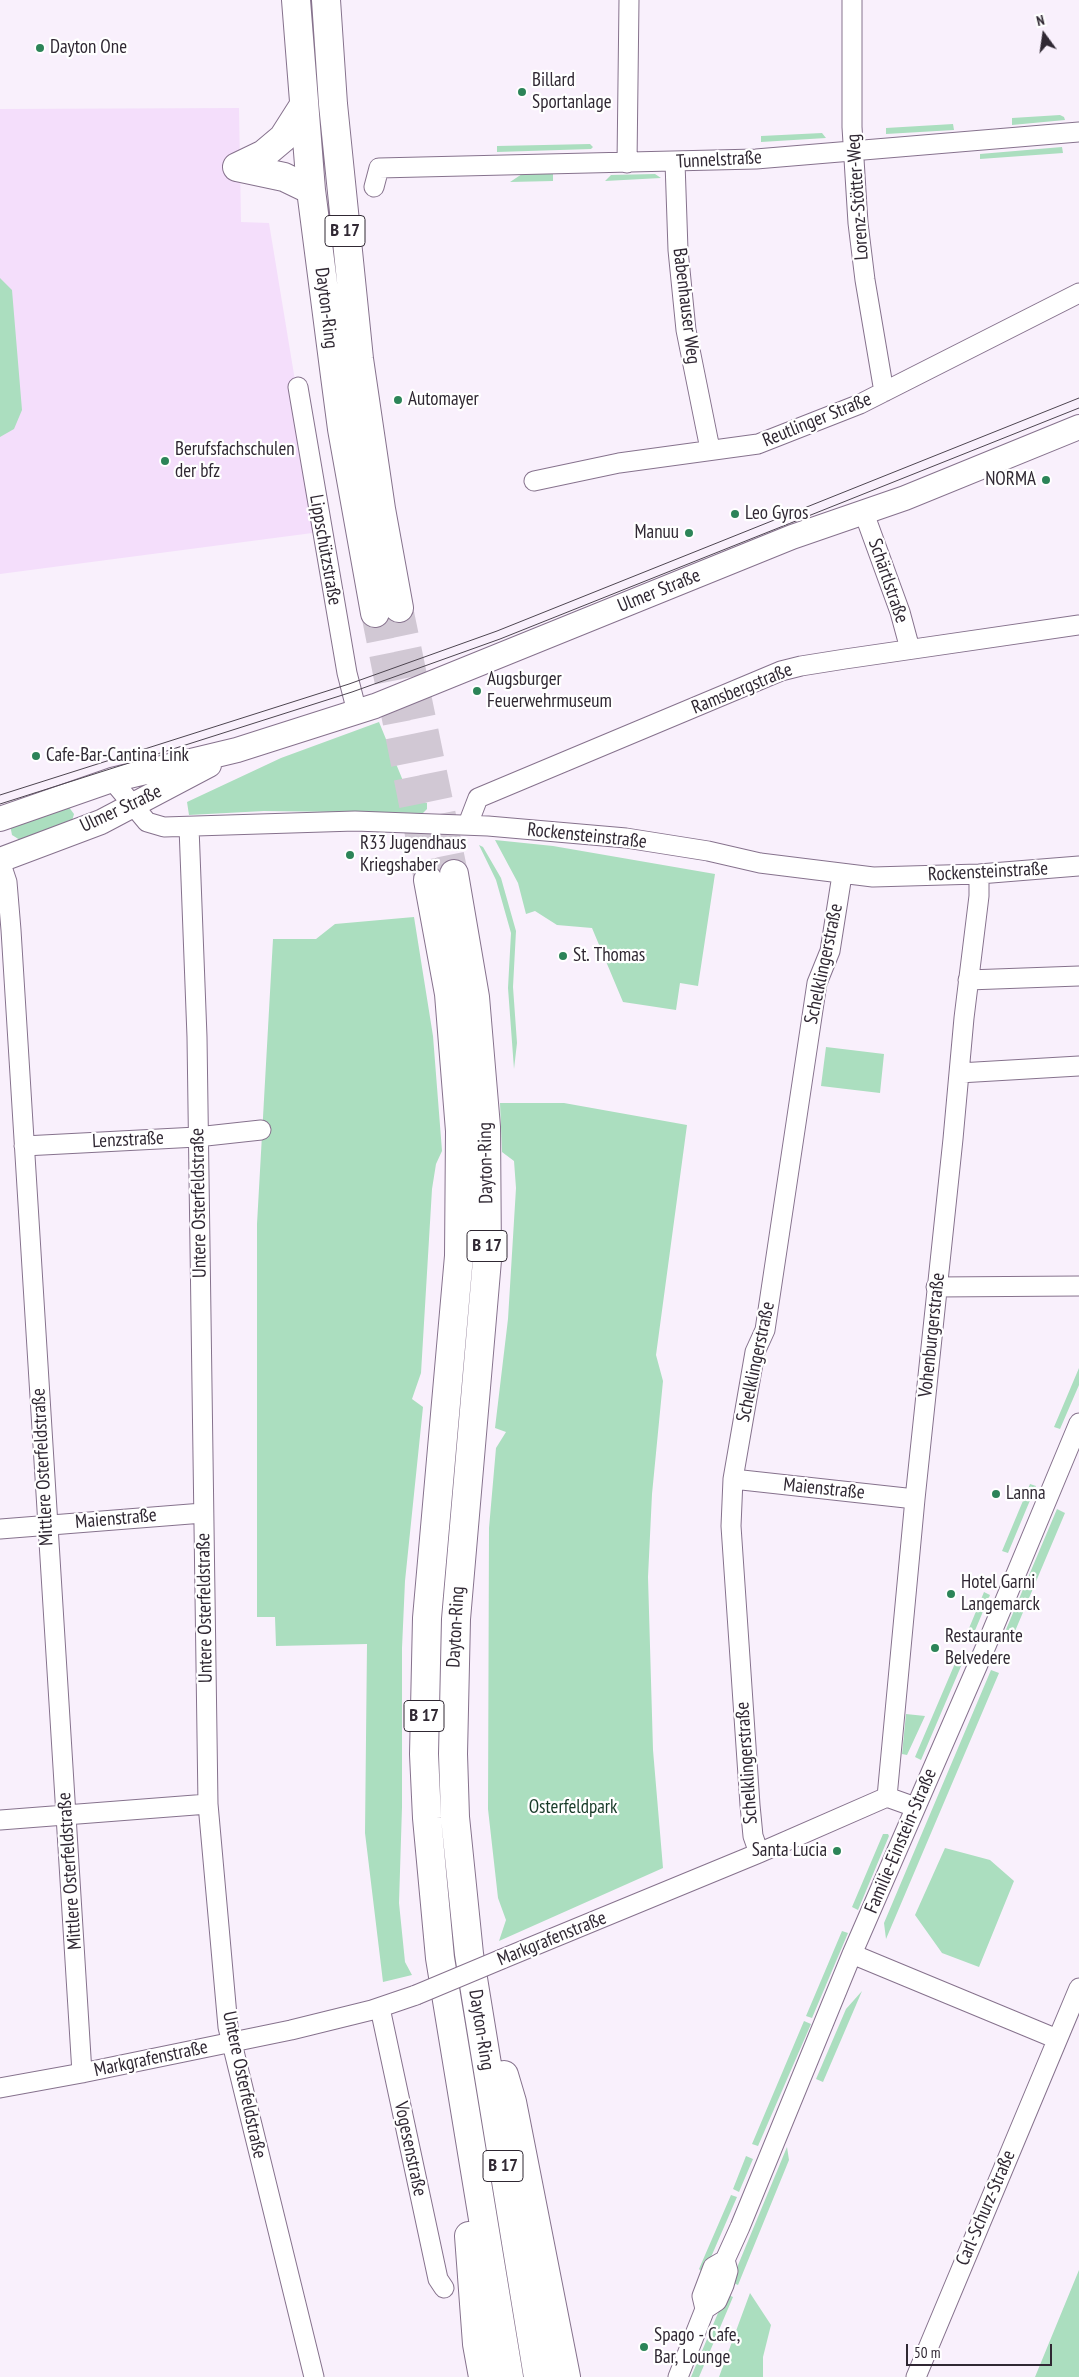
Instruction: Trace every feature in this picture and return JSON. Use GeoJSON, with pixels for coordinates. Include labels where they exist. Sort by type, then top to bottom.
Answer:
{"type":"FeatureCollection","features":[{"type":"Feature","properties":{"kind":"highway","name":"Dayton-Ring"},"geometry":{"type":"LineString","coordinates":[[296,0],[311,190],[342,429],[387,610],[375,474],[358,359],[333,104],[326,0]]}},
{"type":"Feature","properties":{"kind":"highway"},"geometry":{"type":"LineString","coordinates":[[304,105],[283,138],[264,154],[237,167],[284,177],[311,190]]}},
{"type":"Feature","properties":{"kind":"highway","name":"Dayton-Ring"},"geometry":{"type":"LineString","coordinates":[[509,2377],[440,1958],[432,1887],[424,1754],[428,1609],[460,1256],[460,1131],[454,1040],[444,962],[441,877],[475,997],[486,1127],[487,1260],[461,1546],[454,1680],[456,1816],[469,1954],[538,2377]]}},
{"type":"Feature","properties":{"kind":"highway"},"geometry":{"type":"LineString","coordinates":[[469,1954],[512,2102],[566,2377]]}},
{"type":"Feature","properties":{"kind":"highway"},"geometry":{"type":"LineString","coordinates":[[458,2070],[477,2344],[483,2377]]}},
{"type":"Feature","properties":{"kind":"street"},"geometry":{"type":"LineString","coordinates":[[627,163],[629,0]]}},
{"type":"Feature","properties":{"kind":"street","name":"Lorenz-Stötter-Weg"},"geometry":{"type":"LineString","coordinates":[[852,0],[853,152],[861,250],[884,392]]}},
{"type":"Feature","properties":{"kind":"street","name":"Tunnelstraße"},"geometry":{"type":"LineString","coordinates":[[374,187],[379,168],[675,162],[853,152],[1079,132]]}},
{"type":"Feature","properties":{"kind":"street","name":"Babenhauser Weg"},"geometry":{"type":"LineString","coordinates":[[675,162],[678,250],[686,330],[710,449]]}},
{"type":"Feature","properties":{"kind":"street","name":"Reutlinger Straße"},"geometry":{"type":"LineString","coordinates":[[534,481],[618,463],[710,449],[758,444],[860,404],[1079,293]]}},
{"type":"Feature","properties":{"kind":"street","name":"Lippschützstraße"},"geometry":{"type":"LineString","coordinates":[[298,386],[346,673],[357,712]]}},
{"type":"Feature","properties":{"kind":"street","name":"Ulmer Straße"},"geometry":{"type":"LineString","coordinates":[[0,819],[112,780],[237,750],[357,712],[792,537],[864,513],[1079,427]]}},
{"type":"Feature","properties":{"kind":"street","name":"Schärtlstraße"},"geometry":{"type":"LineString","coordinates":[[864,513],[900,612],[910,649]]}},
{"type":"Feature","properties":{"kind":"street","name":"Ramsbergstraße"},"geometry":{"type":"LineString","coordinates":[[468,824],[478,798],[781,672],[801,666],[1079,625]]}},
{"type":"Feature","properties":{"kind":"street","name":"Ulmer Straße"},"geometry":{"type":"LineString","coordinates":[[0,860],[101,822],[237,750]]}},
{"type":"Feature","properties":{"kind":"street","name":"Rockensteinstraße"},"geometry":{"type":"LineString","coordinates":[[112,780],[132,806],[148,822],[164,827],[355,821],[468,824],[626,838],[708,851],[760,863],[842,875],[887,878],[979,874],[1079,866]]}},
{"type":"Feature","properties":{"kind":"street","name":"Untere Osterfeldstraße"},"geometry":{"type":"LineString","coordinates":[[188,827],[195,972],[208,1804],[231,2042],[314,2377]]}},
{"type":"Feature","properties":{"kind":"street","name":"Mittlere Osterfeldstraße"},"geometry":{"type":"LineString","coordinates":[[0,860],[7,882],[82,2073]]}},
{"type":"Feature","properties":{"kind":"street","name":"Vohenburgerstraße"},"geometry":{"type":"LineString","coordinates":[[887,1797],[914,1499],[968,980],[979,896],[979,874]]}},
{"type":"Feature","properties":{"kind":"street","name":"Schelklingerstraße"},"geometry":{"type":"LineString","coordinates":[[760,1853],[752,1836],[732,1526],[733,1479],[754,1352],[765,1330],[817,983],[830,951],[842,875]]}},
{"type":"Feature","properties":{"kind":"street"},"geometry":{"type":"LineString","coordinates":[[968,980],[1079,976]]}},
{"type":"Feature","properties":{"kind":"street"},"geometry":{"type":"LineString","coordinates":[[959,1073],[1079,1066]]}},
{"type":"Feature","properties":{"kind":"street","name":"Lenzstraße"},"geometry":{"type":"LineString","coordinates":[[24,1146],[197,1136],[262,1130]]}},
{"type":"Feature","properties":{"kind":"street"},"geometry":{"type":"LineString","coordinates":[[936,1287],[1079,1286]]}},
{"type":"Feature","properties":{"kind":"street","name":"Familie-Einstein-Straße"},"geometry":{"type":"LineString","coordinates":[[678,2377],[705,2309],[717,2301],[724,2285],[728,2272],[725,2260],[852,1954],[986,1646],[1079,1423]]}},
{"type":"Feature","properties":{"kind":"street","name":"Maienstraße"},"geometry":{"type":"LineString","coordinates":[[733,1479],[914,1499]]}},
{"type":"Feature","properties":{"kind":"street","name":"Maienstraße"},"geometry":{"type":"LineString","coordinates":[[0,1529],[203,1513]]}},
{"type":"Feature","properties":{"kind":"street"},"geometry":{"type":"LineString","coordinates":[[887,1797],[915,1807]]}},
{"type":"Feature","properties":{"kind":"street","name":"Markgrafenstraße"},"geometry":{"type":"LineString","coordinates":[[0,2088],[231,2042],[380,2008],[416,1995],[760,1853],[887,1797]]}},
{"type":"Feature","properties":{"kind":"street"},"geometry":{"type":"LineString","coordinates":[[0,1820],[208,1804]]}},
{"type":"Feature","properties":{"kind":"street"},"geometry":{"type":"LineString","coordinates":[[852,1954],[1057,2039]]}},
{"type":"Feature","properties":{"kind":"street","name":"Carl-Schurz-Straße"},"geometry":{"type":"LineString","coordinates":[[916,2377],[1079,1988]]}},
{"type":"Feature","properties":{"kind":"street","name":"Vogesenstraße"},"geometry":{"type":"LineString","coordinates":[[380,2008],[438,2279],[444,2288]]}},
{"type":"Feature","properties":{"kind":"shaded area"},"geometry":{"type":"Polygon","coordinates":[[[239,108],[241,222],[269,223],[320,532],[0,574],[0,109],[239,108]]]}},
{"type":"Feature","properties":{"kind":"green space"},"geometry":{"type":"Polygon","coordinates":[[[1060,115],[1065,120],[1012,125],[1012,118],[1060,115]]]}},
{"type":"Feature","properties":{"kind":"green space"},"geometry":{"type":"Polygon","coordinates":[[[953,124],[954,130],[886,134],[886,128],[953,124]]]}},
{"type":"Feature","properties":{"kind":"green space"},"geometry":{"type":"Polygon","coordinates":[[[822,133],[826,138],[761,142],[761,136],[822,133]]]}},
{"type":"Feature","properties":{"kind":"green space"},"geometry":{"type":"Polygon","coordinates":[[[590,144],[593,147],[591,149],[497,152],[497,146],[590,144]]]}},
{"type":"Feature","properties":{"kind":"green space"},"geometry":{"type":"Polygon","coordinates":[[[1062,147],[1063,153],[980,159],[980,154],[1062,147]]]}},
{"type":"Feature","properties":{"kind":"green space"},"geometry":{"type":"Polygon","coordinates":[[[553,169],[553,181],[510,182],[525,172],[553,169]]]}},
{"type":"Feature","properties":{"kind":"green space"},"geometry":{"type":"Polygon","coordinates":[[[655,174],[661,178],[605,181],[611,175],[655,174]]]}},
{"type":"Feature","properties":{"kind":"green space"},"geometry":{"type":"Polygon","coordinates":[[[0,278],[12,290],[22,410],[14,429],[0,437],[0,278]]]}},
{"type":"Feature","properties":{"kind":"green space"},"geometry":{"type":"Polygon","coordinates":[[[379,722],[410,798],[427,803],[427,809],[423,813],[264,811],[189,815],[187,802],[281,758],[379,722]]]}},
{"type":"Feature","properties":{"kind":"green space"},"geometry":{"type":"Polygon","coordinates":[[[68,806],[74,814],[72,821],[20,840],[12,835],[10,825],[68,806]]]}},
{"type":"Feature","properties":{"kind":"green space"},"geometry":{"type":"Polygon","coordinates":[[[495,840],[553,846],[715,874],[698,986],[680,983],[676,1010],[623,1002],[592,928],[557,925],[535,911],[526,914],[518,883],[495,840]]]}},
{"type":"Feature","properties":{"kind":"green space"},"geometry":{"type":"Polygon","coordinates":[[[479,845],[483,847],[501,878],[516,931],[513,987],[517,1043],[514,1069],[508,988],[511,933],[496,880],[479,845]]]}},
{"type":"Feature","properties":{"kind":"green space"},"geometry":{"type":"Polygon","coordinates":[[[414,917],[433,1036],[442,1151],[436,1164],[432,1189],[421,1373],[412,1399],[423,1407],[405,1581],[402,1648],[402,1807],[399,1903],[405,1962],[412,1975],[383,1982],[365,1833],[367,1644],[276,1646],[275,1617],[257,1617],[257,1224],[273,939],[316,939],[335,924],[414,917]]]}},
{"type":"Feature","properties":{"kind":"green space"},"geometry":{"type":"Polygon","coordinates":[[[826,1047],[884,1054],[880,1093],[821,1086],[826,1047]]]}},
{"type":"Feature","properties":{"kind":"green space","name":"Osterfeldpark"},"geometry":{"type":"Polygon","coordinates":[[[500,1103],[564,1103],[687,1125],[656,1355],[663,1381],[652,1494],[648,1577],[653,1750],[663,1868],[499,1941],[506,1920],[498,1898],[488,1809],[489,1528],[496,1448],[506,1432],[495,1428],[508,1319],[516,1188],[514,1161],[502,1152],[500,1103]]]}},
{"type":"Feature","properties":{"kind":"green space"},"geometry":{"type":"Polygon","coordinates":[[[1079,1368],[1079,1385],[1060,1429],[1054,1427],[1079,1368]]]}},
{"type":"Feature","properties":{"kind":"green space"},"geometry":{"type":"Polygon","coordinates":[[[1030,1484],[1036,1486],[1008,1553],[1002,1551],[1030,1484]]]}},
{"type":"Feature","properties":{"kind":"green space"},"geometry":{"type":"Polygon","coordinates":[[[1057,1509],[1065,1513],[1010,1643],[1002,1639],[1057,1509]]]}},
{"type":"Feature","properties":{"kind":"green space"},"geometry":{"type":"Polygon","coordinates":[[[984,1592],[990,1595],[971,1640],[965,1638],[984,1592]]]}},
{"type":"Feature","properties":{"kind":"green space"},"geometry":{"type":"Polygon","coordinates":[[[959,1654],[965,1657],[921,1760],[915,1757],[959,1654]]]}},
{"type":"Feature","properties":{"kind":"green space"},"geometry":{"type":"Polygon","coordinates":[[[991,1670],[999,1673],[886,1939],[884,1923],[991,1670]]]}},
{"type":"Feature","properties":{"kind":"green space"},"geometry":{"type":"Polygon","coordinates":[[[906,1714],[925,1716],[907,1755],[902,1754],[906,1714]]]}},
{"type":"Feature","properties":{"kind":"green space"},"geometry":{"type":"Polygon","coordinates":[[[883,1834],[888,1834],[889,1836],[858,1910],[852,1907],[883,1834]]]}},
{"type":"Feature","properties":{"kind":"green space"},"geometry":{"type":"Polygon","coordinates":[[[945,1848],[990,1860],[1014,1881],[979,1967],[942,1953],[915,1915],[945,1848]]]}},
{"type":"Feature","properties":{"kind":"green space"},"geometry":{"type":"Polygon","coordinates":[[[842,1931],[848,1933],[812,2018],[806,2016],[842,1931]]]}},
{"type":"Feature","properties":{"kind":"green space"},"geometry":{"type":"Polygon","coordinates":[[[862,1991],[823,2082],[816,2079],[846,2009],[862,1991]]]}},
{"type":"Feature","properties":{"kind":"green space"},"geometry":{"type":"Polygon","coordinates":[[[804,2021],[811,2024],[758,2146],[752,2144],[804,2021]]]}},
{"type":"Feature","properties":{"kind":"green space"},"geometry":{"type":"Polygon","coordinates":[[[787,2147],[789,2160],[738,2285],[731,2282],[787,2147]]]}},
{"type":"Feature","properties":{"kind":"green space"},"geometry":{"type":"Polygon","coordinates":[[[746,2156],[753,2159],[739,2192],[733,2189],[746,2156]]]}},
{"type":"Feature","properties":{"kind":"green space"},"geometry":{"type":"Polygon","coordinates":[[[731,2195],[737,2197],[705,2271],[702,2272],[699,2269],[731,2195]]]}},
{"type":"Feature","properties":{"kind":"green space"},"geometry":{"type":"Polygon","coordinates":[[[1079,2270],[1079,2377],[1035,2377],[1079,2270]]]}},
{"type":"Feature","properties":{"kind":"green space"},"geometry":{"type":"Polygon","coordinates":[[[750,2293],[771,2325],[763,2357],[763,2377],[719,2377],[750,2293]]]}},
{"type":"Feature","properties":{"kind":"green space"},"geometry":{"type":"Polygon","coordinates":[[[726,2294],[733,2297],[699,2377],[691,2377],[726,2294]]]}},
{"type":"Feature","properties":{"kind":"tunnel"},"geometry":{"type":"LineString","coordinates":[[399,608],[454,874]]}},
{"type":"Feature","properties":{"kind":"tunnel"},"geometry":{"type":"LineString","coordinates":[[375,613],[428,880]]}},
{"type":"Feature","properties":{"kind":"tram line"},"geometry":{"type":"LineString","coordinates":[[0,795],[349,684],[497,631],[1079,398]]}},
{"type":"Feature","properties":{"kind":"tram line"},"geometry":{"type":"LineString","coordinates":[[0,804],[352,692],[500,639],[1079,408]]}},
{"type":"Feature","properties":{"kind":"place","name":"Dayton One"},"geometry":{"type":"Point","coordinates":[40,48]}},
{"type":"Feature","properties":{"kind":"place","name":"Billard Sportanlage"},"geometry":{"type":"Point","coordinates":[522,92]}},
{"type":"Feature","properties":{"kind":"place","name":"Automayer"},"geometry":{"type":"Point","coordinates":[398,400]}},
{"type":"Feature","properties":{"kind":"place","name":"Berufsfachschulen der bfz"},"geometry":{"type":"Point","coordinates":[165,461]}},
{"type":"Feature","properties":{"kind":"place","name":"NORMA"},"geometry":{"type":"Point","coordinates":[1046,480]}},
{"type":"Feature","properties":{"kind":"place","name":"Leo Gyros"},"geometry":{"type":"Point","coordinates":[735,514]}},
{"type":"Feature","properties":{"kind":"place","name":"Manuu"},"geometry":{"type":"Point","coordinates":[689,533]}},
{"type":"Feature","properties":{"kind":"place","name":"Augsburger Feuerwehrmuseum"},"geometry":{"type":"Point","coordinates":[477,691]}},
{"type":"Feature","properties":{"kind":"place","name":"Cafe-Bar-Cantina Link"},"geometry":{"type":"Point","coordinates":[36,756]}},
{"type":"Feature","properties":{"kind":"place","name":"R33 Jugendhaus Kriegshaber"},"geometry":{"type":"Point","coordinates":[350,855]}},
{"type":"Feature","properties":{"kind":"place","name":"St. Thomas"},"geometry":{"type":"Point","coordinates":[563,956]}},
{"type":"Feature","properties":{"kind":"place","name":"Lanna"},"geometry":{"type":"Point","coordinates":[996,1494]}},
{"type":"Feature","properties":{"kind":"place","name":"Hotel Garni Langemarck"},"geometry":{"type":"Point","coordinates":[951,1594]}},
{"type":"Feature","properties":{"kind":"place","name":"Restaurante Belvedere"},"geometry":{"type":"Point","coordinates":[935,1648]}},
{"type":"Feature","properties":{"kind":"place","name":"Santa Lucia"},"geometry":{"type":"Point","coordinates":[837,1851]}},
{"type":"Feature","properties":{"kind":"place","name":"Spago - Cafe, Bar, Lounge"},"geometry":{"type":"Point","coordinates":[644,2347]}}]}
